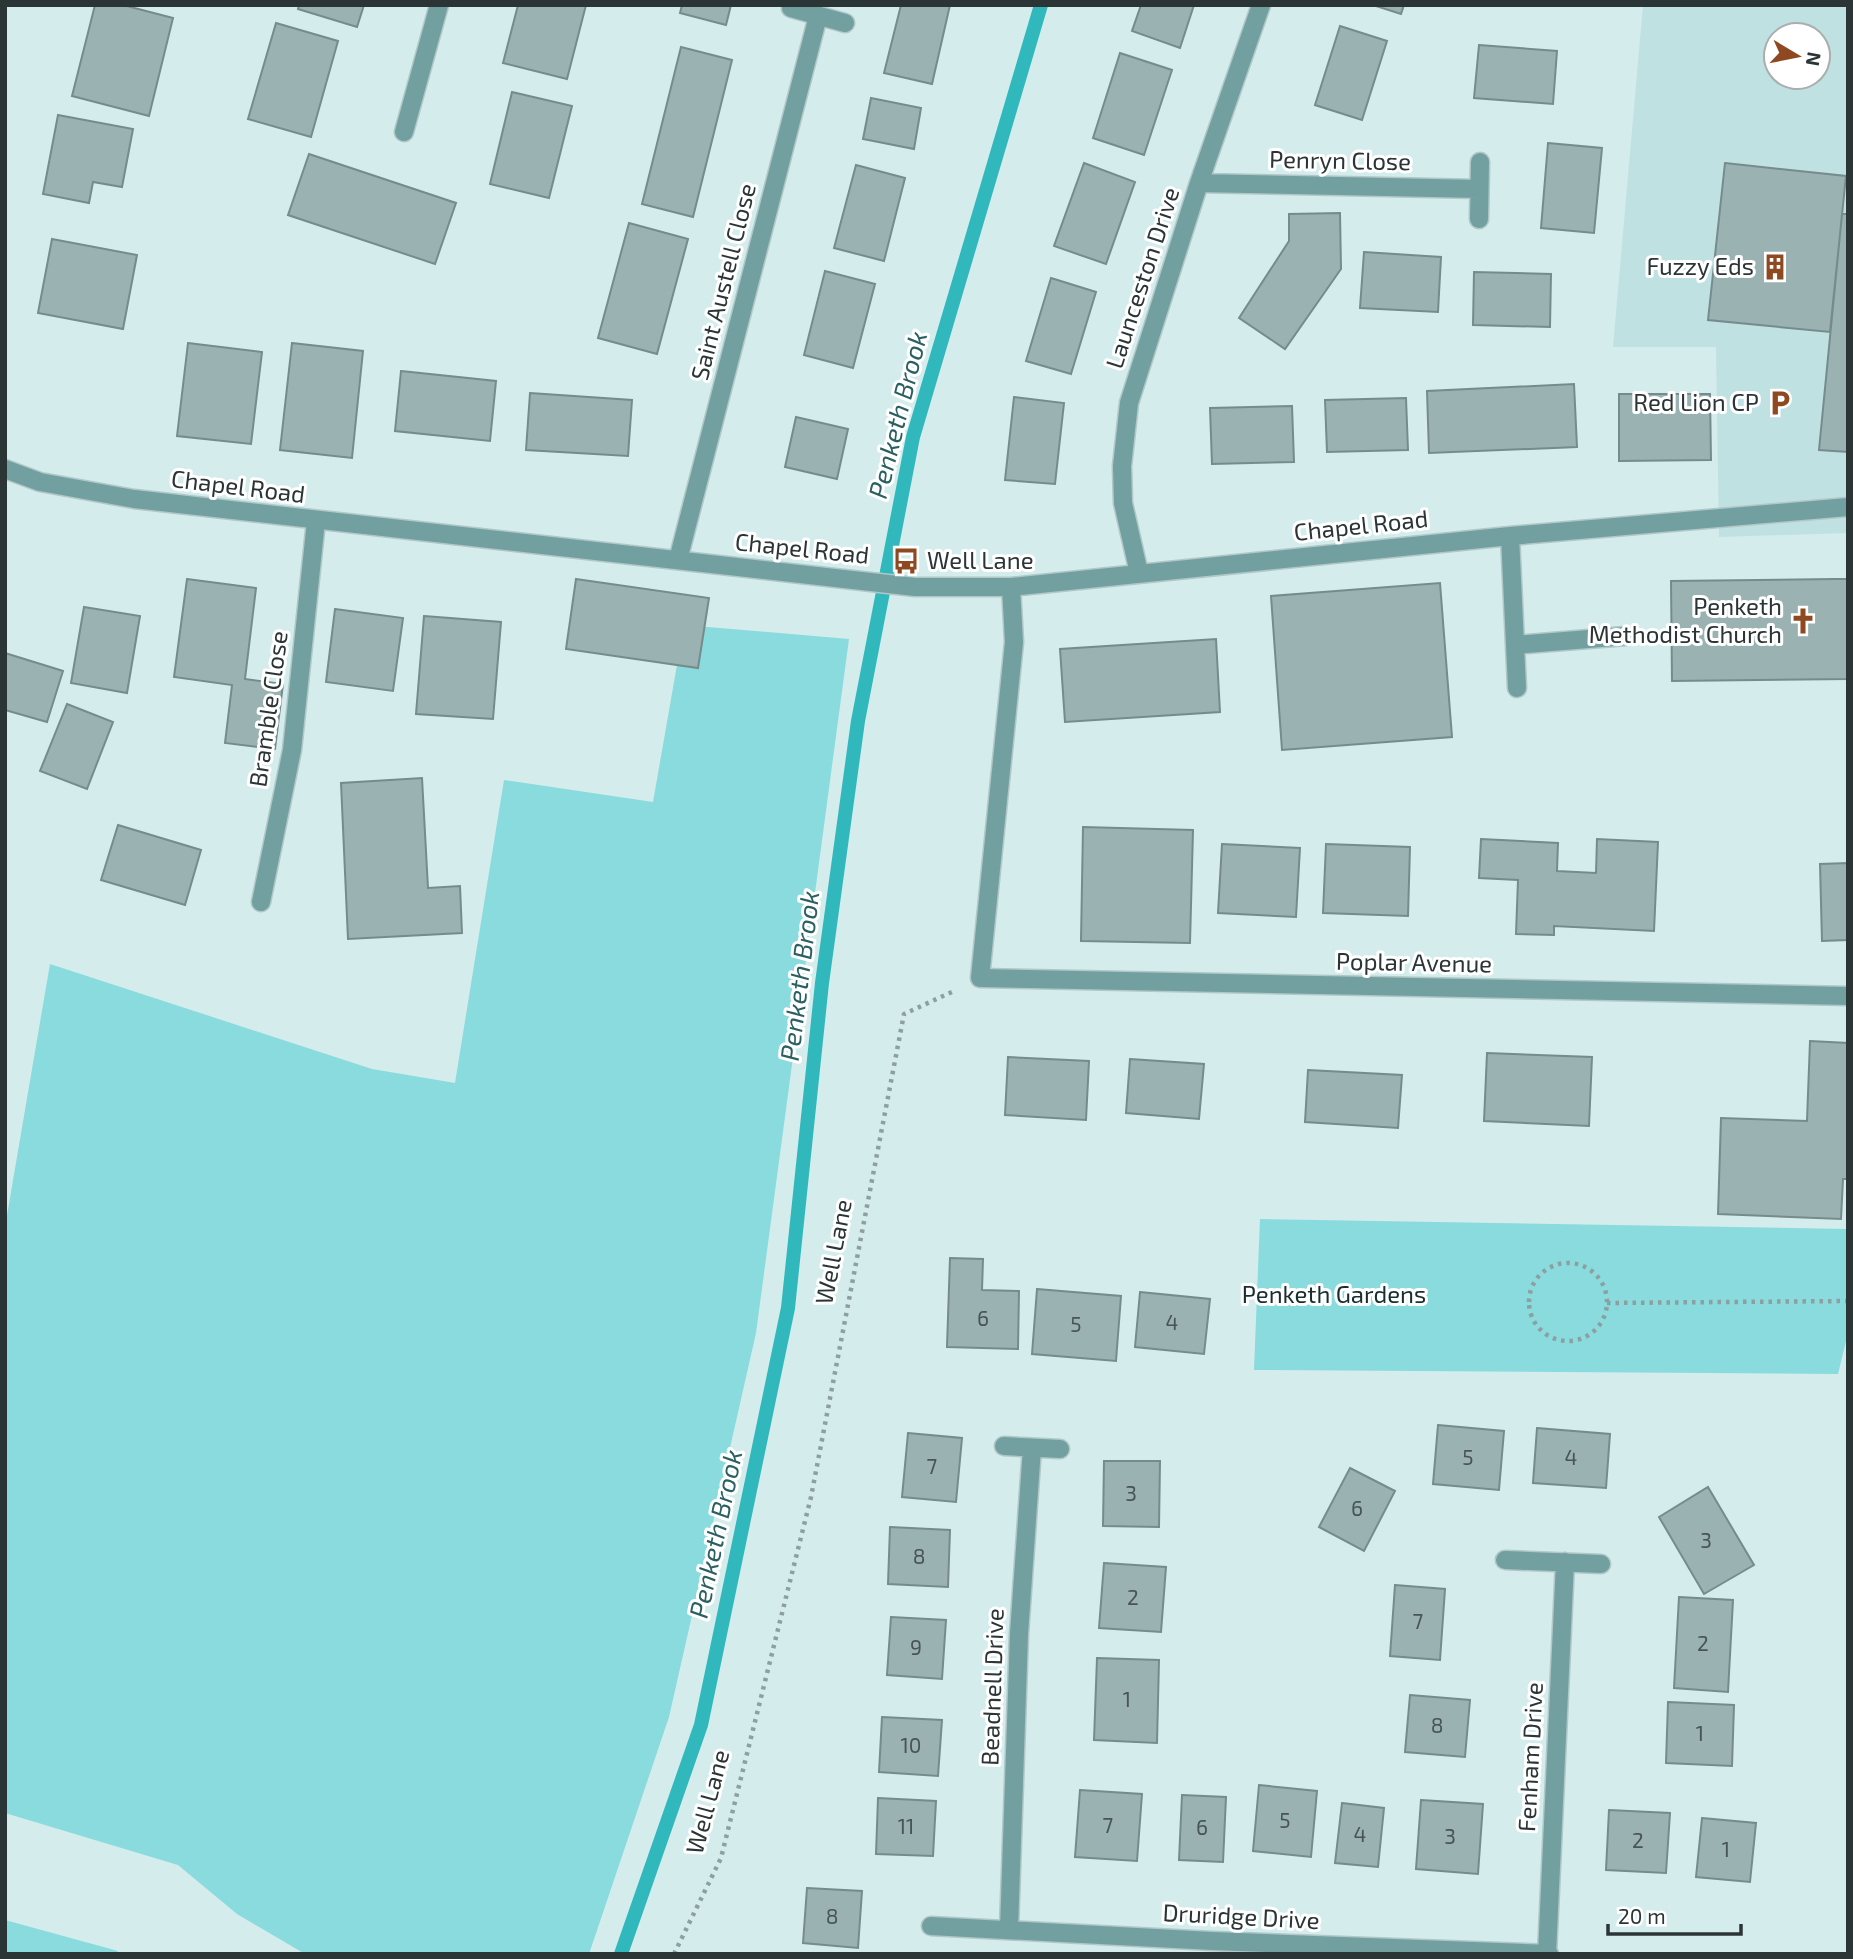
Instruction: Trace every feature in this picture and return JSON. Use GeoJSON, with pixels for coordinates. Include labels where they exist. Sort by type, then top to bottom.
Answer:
{"type":"FeatureCollection","features":[{"type":"Feature","properties":{"kind":"street"},"geometry":{"type":"LineString","coordinates":[[404,132],[439,5]]}},
{"type":"Feature","properties":{"kind":"street","name":"Launceston Drive"},"geometry":{"type":"LineString","coordinates":[[1139,573],[1123,503],[1122,466],[1127,414],[1139,365],[1261,5]]}},
{"type":"Feature","properties":{"kind":"street"},"geometry":{"type":"LineString","coordinates":[[792,8],[845,23]]}},
{"type":"Feature","properties":{"kind":"street","name":"Saint Austell Close"},"geometry":{"type":"LineString","coordinates":[[678,559],[818,16]]}},
{"type":"Feature","properties":{"kind":"street"},"geometry":{"type":"LineString","coordinates":[[1479,219],[1480,162]]}},
{"type":"Feature","properties":{"kind":"street","name":"Penryn Close"},"geometry":{"type":"LineString","coordinates":[[1199,183],[1479,189]]}},
{"type":"Feature","properties":{"kind":"street","name":"Chapel Road"},"geometry":{"type":"LineString","coordinates":[[5,469],[40,482],[134,499],[915,587],[1011,587],[1510,536],[1848,507]]}},
{"type":"Feature","properties":{"kind":"street","name":"Bramble Close"},"geometry":{"type":"LineString","coordinates":[[261,902],[292,750],[316,521]]}},
{"type":"Feature","properties":{"kind":"street"},"geometry":{"type":"LineString","coordinates":[[1510,536],[1517,688]]}},
{"type":"Feature","properties":{"kind":"street"},"geometry":{"type":"LineString","coordinates":[[980,978],[1014,642],[1011,587]]}},
{"type":"Feature","properties":{"kind":"street"},"geometry":{"type":"LineString","coordinates":[[1515,645],[1626,636]]}},
{"type":"Feature","properties":{"kind":"street","name":"Poplar Avenue"},"geometry":{"type":"LineString","coordinates":[[980,978],[1848,996]]}},
{"type":"Feature","properties":{"kind":"street"},"geometry":{"type":"LineString","coordinates":[[1004,1446],[1060,1450]]}},
{"type":"Feature","properties":{"kind":"street","name":"Beadnell Drive"},"geometry":{"type":"LineString","coordinates":[[1009,1929],[1019,1634],[1032,1448]]}},
{"type":"Feature","properties":{"kind":"street"},"geometry":{"type":"LineString","coordinates":[[1505,1560],[1601,1564]]}},
{"type":"Feature","properties":{"kind":"street","name":"Fenham Drive"},"geometry":{"type":"LineString","coordinates":[[1548,1954],[1565,1562]]}},
{"type":"Feature","properties":{"kind":"street","name":"Druridge Drive"},"geometry":{"type":"LineString","coordinates":[[931,1926],[1212,1941],[1548,1954]]}},
{"type":"Feature","properties":{"kind":"path","name":"Well Lane"},"geometry":{"type":"LineString","coordinates":[[674,1954],[720,1858],[811,1497],[904,1014],[980,978]]}},
{"type":"Feature","properties":{"kind":"path"},"geometry":{"type":"LineString","coordinates":[[1568,1264],[1591,1271],[1600,1279],[1607,1303],[1605,1316],[1588,1336],[1561,1341],[1538,1328],[1529,1303],[1536,1280],[1556,1265],[1568,1264]]}},
{"type":"Feature","properties":{"kind":"path"},"geometry":{"type":"LineString","coordinates":[[1607,1303],[1848,1301]]}},
{"type":"Feature","properties":{"kind":"shaded area"},"geometry":{"type":"Polygon","coordinates":[[[1643,5],[1848,5],[1848,533],[1719,537],[1716,347],[1613,347],[1643,5]]]}},
{"type":"Feature","properties":{"kind":"green space"},"geometry":{"type":"Polygon","coordinates":[[[684,625],[849,639],[756,1333],[669,1717],[589,1954],[305,1954],[237,1914],[178,1865],[5,1813],[5,1227],[50,964],[372,1069],[455,1083],[504,780],[653,802],[684,625]]]}},
{"type":"Feature","properties":{"kind":"green space","name":"Penketh Gardens"},"geometry":{"type":"Polygon","coordinates":[[[1260,1219],[1848,1229],[1848,1333],[1838,1374],[1254,1370],[1260,1219]]]}},
{"type":"Feature","properties":{"kind":"green space"},"geometry":{"type":"Polygon","coordinates":[[[5,1920],[118,1951],[115,1954],[5,1954],[5,1920]]]}},
{"type":"Feature","properties":{"kind":"building"},"geometry":{"type":"Polygon","coordinates":[[[95,5],[123,5],[173,18],[149,116],[72,96],[95,5]]]}},
{"type":"Feature","properties":{"kind":"building"},"geometry":{"type":"Polygon","coordinates":[[[299,5],[364,5],[357,27],[298,9],[299,5]]]}},
{"type":"Feature","properties":{"kind":"building"},"geometry":{"type":"Polygon","coordinates":[[[518,5],[586,5],[567,79],[503,63],[518,5]]]}},
{"type":"Feature","properties":{"kind":"building"},"geometry":{"type":"Polygon","coordinates":[[[682,5],[731,5],[726,25],[680,13],[682,5]]]}},
{"type":"Feature","properties":{"kind":"building"},"geometry":{"type":"Polygon","coordinates":[[[901,5],[950,5],[932,84],[884,73],[901,5]]]}},
{"type":"Feature","properties":{"kind":"building"},"geometry":{"type":"Polygon","coordinates":[[[1141,5],[1194,5],[1180,48],[1132,31],[1141,5]]]}},
{"type":"Feature","properties":{"kind":"building"},"geometry":{"type":"Polygon","coordinates":[[[1373,5],[1404,5],[1401,14],[1373,5]]]}},
{"type":"Feature","properties":{"kind":"building"},"geometry":{"type":"Polygon","coordinates":[[[276,23],[338,41],[311,137],[248,119],[276,23]]]}},
{"type":"Feature","properties":{"kind":"building"},"geometry":{"type":"Polygon","coordinates":[[[1340,26],[1387,41],[1362,120],[1315,105],[1340,26]]]}},
{"type":"Feature","properties":{"kind":"building"},"geometry":{"type":"Polygon","coordinates":[[[1479,45],[1557,51],[1553,104],[1474,98],[1479,45]]]}},
{"type":"Feature","properties":{"kind":"building"},"geometry":{"type":"Polygon","coordinates":[[[681,47],[732,60],[693,217],[642,204],[681,47]]]}},
{"type":"Feature","properties":{"kind":"building"},"geometry":{"type":"Polygon","coordinates":[[[1120,53],[1172,70],[1144,155],[1093,138],[1120,53]]]}},
{"type":"Feature","properties":{"kind":"building"},"geometry":{"type":"Polygon","coordinates":[[[512,92],[572,106],[549,198],[490,184],[512,92]]]}},
{"type":"Feature","properties":{"kind":"building"},"geometry":{"type":"Polygon","coordinates":[[[871,98],[921,108],[914,149],[863,139],[871,98]]]}},
{"type":"Feature","properties":{"kind":"building"},"geometry":{"type":"Polygon","coordinates":[[[58,115],[133,129],[122,187],[93,182],[89,203],[43,194],[58,115]]]}},
{"type":"Feature","properties":{"kind":"building"},"geometry":{"type":"Polygon","coordinates":[[[1548,143],[1602,148],[1594,233],[1541,228],[1548,143]]]}},
{"type":"Feature","properties":{"kind":"building"},"geometry":{"type":"Polygon","coordinates":[[[309,154],[456,203],[435,264],[288,215],[309,154]]]}},
{"type":"Feature","properties":{"kind":"building"},"geometry":{"type":"Polygon","coordinates":[[[1084,163],[1135,182],[1106,264],[1054,246],[1084,163]]]}},
{"type":"Feature","properties":{"kind":"building","name":"Fuzzy Eds"},"geometry":{"type":"Polygon","coordinates":[[[1725,163],[1846,176],[1830,332],[1708,320],[1725,163]]]}},
{"type":"Feature","properties":{"kind":"building"},"geometry":{"type":"Polygon","coordinates":[[[856,165],[905,178],[884,261],[834,248],[856,165]]]}},
{"type":"Feature","properties":{"kind":"building"},"geometry":{"type":"Polygon","coordinates":[[[1340,213],[1341,269],[1285,349],[1239,318],[1289,241],[1289,214],[1340,213]]]}},
{"type":"Feature","properties":{"kind":"building"},"geometry":{"type":"Polygon","coordinates":[[[1842,214],[1848,214],[1848,452],[1819,450],[1842,214]]]}},
{"type":"Feature","properties":{"kind":"building"},"geometry":{"type":"Polygon","coordinates":[[[629,223],[688,239],[657,354],[598,338],[629,223]]]}},
{"type":"Feature","properties":{"kind":"building"},"geometry":{"type":"Polygon","coordinates":[[[52,239],[137,255],[123,329],[38,313],[52,239]]]}},
{"type":"Feature","properties":{"kind":"building"},"geometry":{"type":"Polygon","coordinates":[[[1364,252],[1441,257],[1438,312],[1360,308],[1364,252]]]}},
{"type":"Feature","properties":{"kind":"building"},"geometry":{"type":"Polygon","coordinates":[[[825,271],[875,284],[853,368],[804,355],[825,271]]]}},
{"type":"Feature","properties":{"kind":"building"},"geometry":{"type":"Polygon","coordinates":[[[1474,272],[1551,274],[1550,327],[1473,325],[1474,272]]]}},
{"type":"Feature","properties":{"kind":"building"},"geometry":{"type":"Polygon","coordinates":[[[1051,278],[1096,292],[1071,374],[1026,361],[1051,278]]]}},
{"type":"Feature","properties":{"kind":"building"},"geometry":{"type":"Polygon","coordinates":[[[188,343],[262,352],[251,444],[177,436],[188,343]]]}},
{"type":"Feature","properties":{"kind":"building"},"geometry":{"type":"Polygon","coordinates":[[[292,343],[363,351],[352,458],[280,450],[292,343]]]}},
{"type":"Feature","properties":{"kind":"building"},"geometry":{"type":"Polygon","coordinates":[[[401,371],[496,381],[490,441],[395,431],[401,371]]]}},
{"type":"Feature","properties":{"kind":"building"},"geometry":{"type":"Polygon","coordinates":[[[1574,384],[1577,447],[1429,453],[1427,391],[1574,384]]]}},
{"type":"Feature","properties":{"kind":"building"},"geometry":{"type":"Polygon","coordinates":[[[530,393],[632,400],[628,456],[526,450],[530,393]]]}},
{"type":"Feature","properties":{"kind":"building"},"geometry":{"type":"Polygon","coordinates":[[[1619,394],[1710,394],[1711,460],[1619,461],[1619,394]]]}},
{"type":"Feature","properties":{"kind":"building"},"geometry":{"type":"Polygon","coordinates":[[[1014,397],[1064,403],[1055,484],[1005,480],[1014,397]]]}},
{"type":"Feature","properties":{"kind":"building"},"geometry":{"type":"Polygon","coordinates":[[[1406,398],[1408,450],[1327,452],[1325,400],[1406,398]]]}},
{"type":"Feature","properties":{"kind":"building"},"geometry":{"type":"Polygon","coordinates":[[[1292,406],[1294,462],[1212,464],[1210,408],[1292,406]]]}},
{"type":"Feature","properties":{"kind":"building"},"geometry":{"type":"Polygon","coordinates":[[[796,417],[848,429],[837,479],[785,467],[796,417]]]}},
{"type":"Feature","properties":{"kind":"building"},"geometry":{"type":"Polygon","coordinates":[[[187,579],[256,588],[245,679],[283,684],[275,749],[225,743],[232,685],[174,677],[187,579]]]}},
{"type":"Feature","properties":{"kind":"building"},"geometry":{"type":"Polygon","coordinates":[[[576,579],[709,598],[698,668],[566,649],[576,579]]]}},
{"type":"Feature","properties":{"kind":"building"},"geometry":{"type":"Polygon","coordinates":[[[1848,579],[1848,679],[1672,681],[1671,581],[1848,579]]]}},
{"type":"Feature","properties":{"kind":"building"},"geometry":{"type":"Polygon","coordinates":[[[1440,583],[1452,737],[1282,750],[1271,596],[1440,583]]]}},
{"type":"Feature","properties":{"kind":"building"},"geometry":{"type":"Polygon","coordinates":[[[84,607],[140,616],[127,693],[71,683],[84,607]]]}},
{"type":"Feature","properties":{"kind":"building"},"geometry":{"type":"Polygon","coordinates":[[[335,609],[403,618],[393,691],[326,682],[335,609]]]}},
{"type":"Feature","properties":{"kind":"building"},"geometry":{"type":"Polygon","coordinates":[[[424,616],[501,622],[493,719],[416,714],[424,616]]]}},
{"type":"Feature","properties":{"kind":"building"},"geometry":{"type":"Polygon","coordinates":[[[1216,639],[1220,712],[1065,722],[1060,649],[1216,639]]]}},
{"type":"Feature","properties":{"kind":"building"},"geometry":{"type":"Polygon","coordinates":[[[5,653],[63,671],[47,722],[5,710],[5,653]]]}},
{"type":"Feature","properties":{"kind":"building"},"geometry":{"type":"Polygon","coordinates":[[[67,704],[113,722],[87,789],[40,771],[67,704]]]}},
{"type":"Feature","properties":{"kind":"building"},"geometry":{"type":"Polygon","coordinates":[[[422,778],[428,888],[460,886],[462,933],[348,939],[341,783],[422,778]]]}},
{"type":"Feature","properties":{"kind":"building"},"geometry":{"type":"Polygon","coordinates":[[[118,825],[201,850],[185,905],[101,880],[118,825]]]}},
{"type":"Feature","properties":{"kind":"building"},"geometry":{"type":"Polygon","coordinates":[[[1083,827],[1193,830],[1190,943],[1081,941],[1083,827]]]}},
{"type":"Feature","properties":{"kind":"building"},"geometry":{"type":"Polygon","coordinates":[[[1481,839],[1558,843],[1557,871],[1596,873],[1597,839],[1658,842],[1654,931],[1554,926],[1554,935],[1516,934],[1518,880],[1479,878],[1481,839]]]}},
{"type":"Feature","properties":{"kind":"building"},"geometry":{"type":"Polygon","coordinates":[[[1222,844],[1300,848],[1296,917],[1218,913],[1222,844]]]}},
{"type":"Feature","properties":{"kind":"building"},"geometry":{"type":"Polygon","coordinates":[[[1326,844],[1410,847],[1408,916],[1323,913],[1326,844]]]}},
{"type":"Feature","properties":{"kind":"building"},"geometry":{"type":"Polygon","coordinates":[[[1848,863],[1848,940],[1822,941],[1820,864],[1848,863]]]}},
{"type":"Feature","properties":{"kind":"building"},"geometry":{"type":"Polygon","coordinates":[[[1810,1041],[1848,1043],[1848,1179],[1843,1179],[1841,1219],[1718,1214],[1721,1118],[1807,1121],[1810,1041]]]}},
{"type":"Feature","properties":{"kind":"building"},"geometry":{"type":"Polygon","coordinates":[[[1487,1053],[1592,1057],[1589,1126],[1484,1121],[1487,1053]]]}},
{"type":"Feature","properties":{"kind":"building"},"geometry":{"type":"Polygon","coordinates":[[[1008,1057],[1089,1061],[1086,1120],[1005,1115],[1008,1057]]]}},
{"type":"Feature","properties":{"kind":"building"},"geometry":{"type":"Polygon","coordinates":[[[1130,1059],[1204,1064],[1199,1119],[1126,1113],[1130,1059]]]}},
{"type":"Feature","properties":{"kind":"building"},"geometry":{"type":"Polygon","coordinates":[[[1308,1070],[1402,1075],[1398,1128],[1305,1122],[1308,1070]]]}},
{"type":"Feature","properties":{"kind":"building"},"geometry":{"type":"Polygon","coordinates":[[[950,1258],[983,1259],[982,1290],[1019,1291],[1018,1349],[947,1347],[950,1258]]]}},
{"type":"Feature","properties":{"kind":"building"},"geometry":{"type":"Polygon","coordinates":[[[1037,1289],[1121,1296],[1116,1361],[1032,1354],[1037,1289]]]}},
{"type":"Feature","properties":{"kind":"building"},"geometry":{"type":"Polygon","coordinates":[[[1140,1292],[1210,1299],[1204,1354],[1135,1347],[1140,1292]]]}},
{"type":"Feature","properties":{"kind":"building"},"geometry":{"type":"Polygon","coordinates":[[[1438,1425],[1504,1431],[1499,1490],[1433,1484],[1438,1425]]]}},
{"type":"Feature","properties":{"kind":"building"},"geometry":{"type":"Polygon","coordinates":[[[1537,1428],[1610,1434],[1606,1488],[1533,1483],[1537,1428]]]}},
{"type":"Feature","properties":{"kind":"building"},"geometry":{"type":"Polygon","coordinates":[[[908,1433],[962,1438],[956,1502],[902,1497],[908,1433]]]}},
{"type":"Feature","properties":{"kind":"building"},"geometry":{"type":"Polygon","coordinates":[[[1104,1461],[1160,1461],[1159,1527],[1103,1526],[1104,1461]]]}},
{"type":"Feature","properties":{"kind":"building"},"geometry":{"type":"Polygon","coordinates":[[[1350,1468],[1395,1491],[1364,1551],[1319,1527],[1350,1468]]]}},
{"type":"Feature","properties":{"kind":"building"},"geometry":{"type":"Polygon","coordinates":[[[1708,1487],[1754,1565],[1704,1594],[1659,1517],[1708,1487]]]}},
{"type":"Feature","properties":{"kind":"building"},"geometry":{"type":"Polygon","coordinates":[[[890,1527],[950,1530],[948,1587],[888,1584],[890,1527]]]}},
{"type":"Feature","properties":{"kind":"building"},"geometry":{"type":"Polygon","coordinates":[[[1104,1563],[1166,1567],[1161,1632],[1099,1628],[1104,1563]]]}},
{"type":"Feature","properties":{"kind":"building"},"geometry":{"type":"Polygon","coordinates":[[[1395,1585],[1445,1589],[1440,1660],[1390,1656],[1395,1585]]]}},
{"type":"Feature","properties":{"kind":"building"},"geometry":{"type":"Polygon","coordinates":[[[1679,1597],[1733,1600],[1728,1692],[1674,1688],[1679,1597]]]}},
{"type":"Feature","properties":{"kind":"building"},"geometry":{"type":"Polygon","coordinates":[[[891,1617],[946,1620],[942,1679],[887,1675],[891,1617]]]}},
{"type":"Feature","properties":{"kind":"building"},"geometry":{"type":"Polygon","coordinates":[[[1097,1658],[1159,1660],[1157,1743],[1094,1740],[1097,1658]]]}},
{"type":"Feature","properties":{"kind":"building"},"geometry":{"type":"Polygon","coordinates":[[[1410,1695],[1470,1700],[1465,1757],[1405,1752],[1410,1695]]]}},
{"type":"Feature","properties":{"kind":"building"},"geometry":{"type":"Polygon","coordinates":[[[1668,1702],[1734,1705],[1732,1766],[1666,1763],[1668,1702]]]}},
{"type":"Feature","properties":{"kind":"building"},"geometry":{"type":"Polygon","coordinates":[[[882,1717],[942,1720],[938,1776],[879,1772],[882,1717]]]}},
{"type":"Feature","properties":{"kind":"building"},"geometry":{"type":"Polygon","coordinates":[[[1259,1785],[1317,1791],[1311,1857],[1253,1851],[1259,1785]]]}},
{"type":"Feature","properties":{"kind":"building"},"geometry":{"type":"Polygon","coordinates":[[[1080,1790],[1142,1794],[1137,1861],[1075,1857],[1080,1790]]]}},
{"type":"Feature","properties":{"kind":"building"},"geometry":{"type":"Polygon","coordinates":[[[1182,1795],[1226,1797],[1223,1862],[1179,1860],[1182,1795]]]}},
{"type":"Feature","properties":{"kind":"building"},"geometry":{"type":"Polygon","coordinates":[[[878,1798],[936,1801],[933,1856],[876,1854],[878,1798]]]}},
{"type":"Feature","properties":{"kind":"building"},"geometry":{"type":"Polygon","coordinates":[[[1421,1800],[1483,1804],[1478,1874],[1416,1869],[1421,1800]]]}},
{"type":"Feature","properties":{"kind":"building"},"geometry":{"type":"Polygon","coordinates":[[[1342,1803],[1384,1808],[1378,1867],[1335,1863],[1342,1803]]]}},
{"type":"Feature","properties":{"kind":"building"},"geometry":{"type":"Polygon","coordinates":[[[1609,1810],[1670,1813],[1666,1873],[1606,1870],[1609,1810]]]}},
{"type":"Feature","properties":{"kind":"building"},"geometry":{"type":"Polygon","coordinates":[[[1702,1818],[1756,1823],[1750,1882],[1696,1877],[1702,1818]]]}},
{"type":"Feature","properties":{"kind":"building"},"geometry":{"type":"Polygon","coordinates":[[[807,1888],[862,1891],[858,1948],[803,1943],[807,1888]]]}},
{"type":"Feature","properties":{"kind":"waterway","name":"Penketh Brook"},"geometry":{"type":"LineString","coordinates":[[621,1954],[701,1725],[788,1308],[822,983],[858,721],[913,437],[1041,5]]}},
{"type":"Feature","properties":{"kind":"place","name":"Fuzzy Eds"},"geometry":{"type":"Point","coordinates":[1775,267]}},
{"type":"Feature","properties":{"kind":"place","name":"Red Lion CP"},"geometry":{"type":"Point","coordinates":[1780,403]}},
{"type":"Feature","properties":{"kind":"place","name":"Well Lane"},"geometry":{"type":"Point","coordinates":[906,561]}},
{"type":"Feature","properties":{"kind":"place","name":"Penketh Methodist Church"},"geometry":{"type":"Point","coordinates":[1803,621]}}]}
